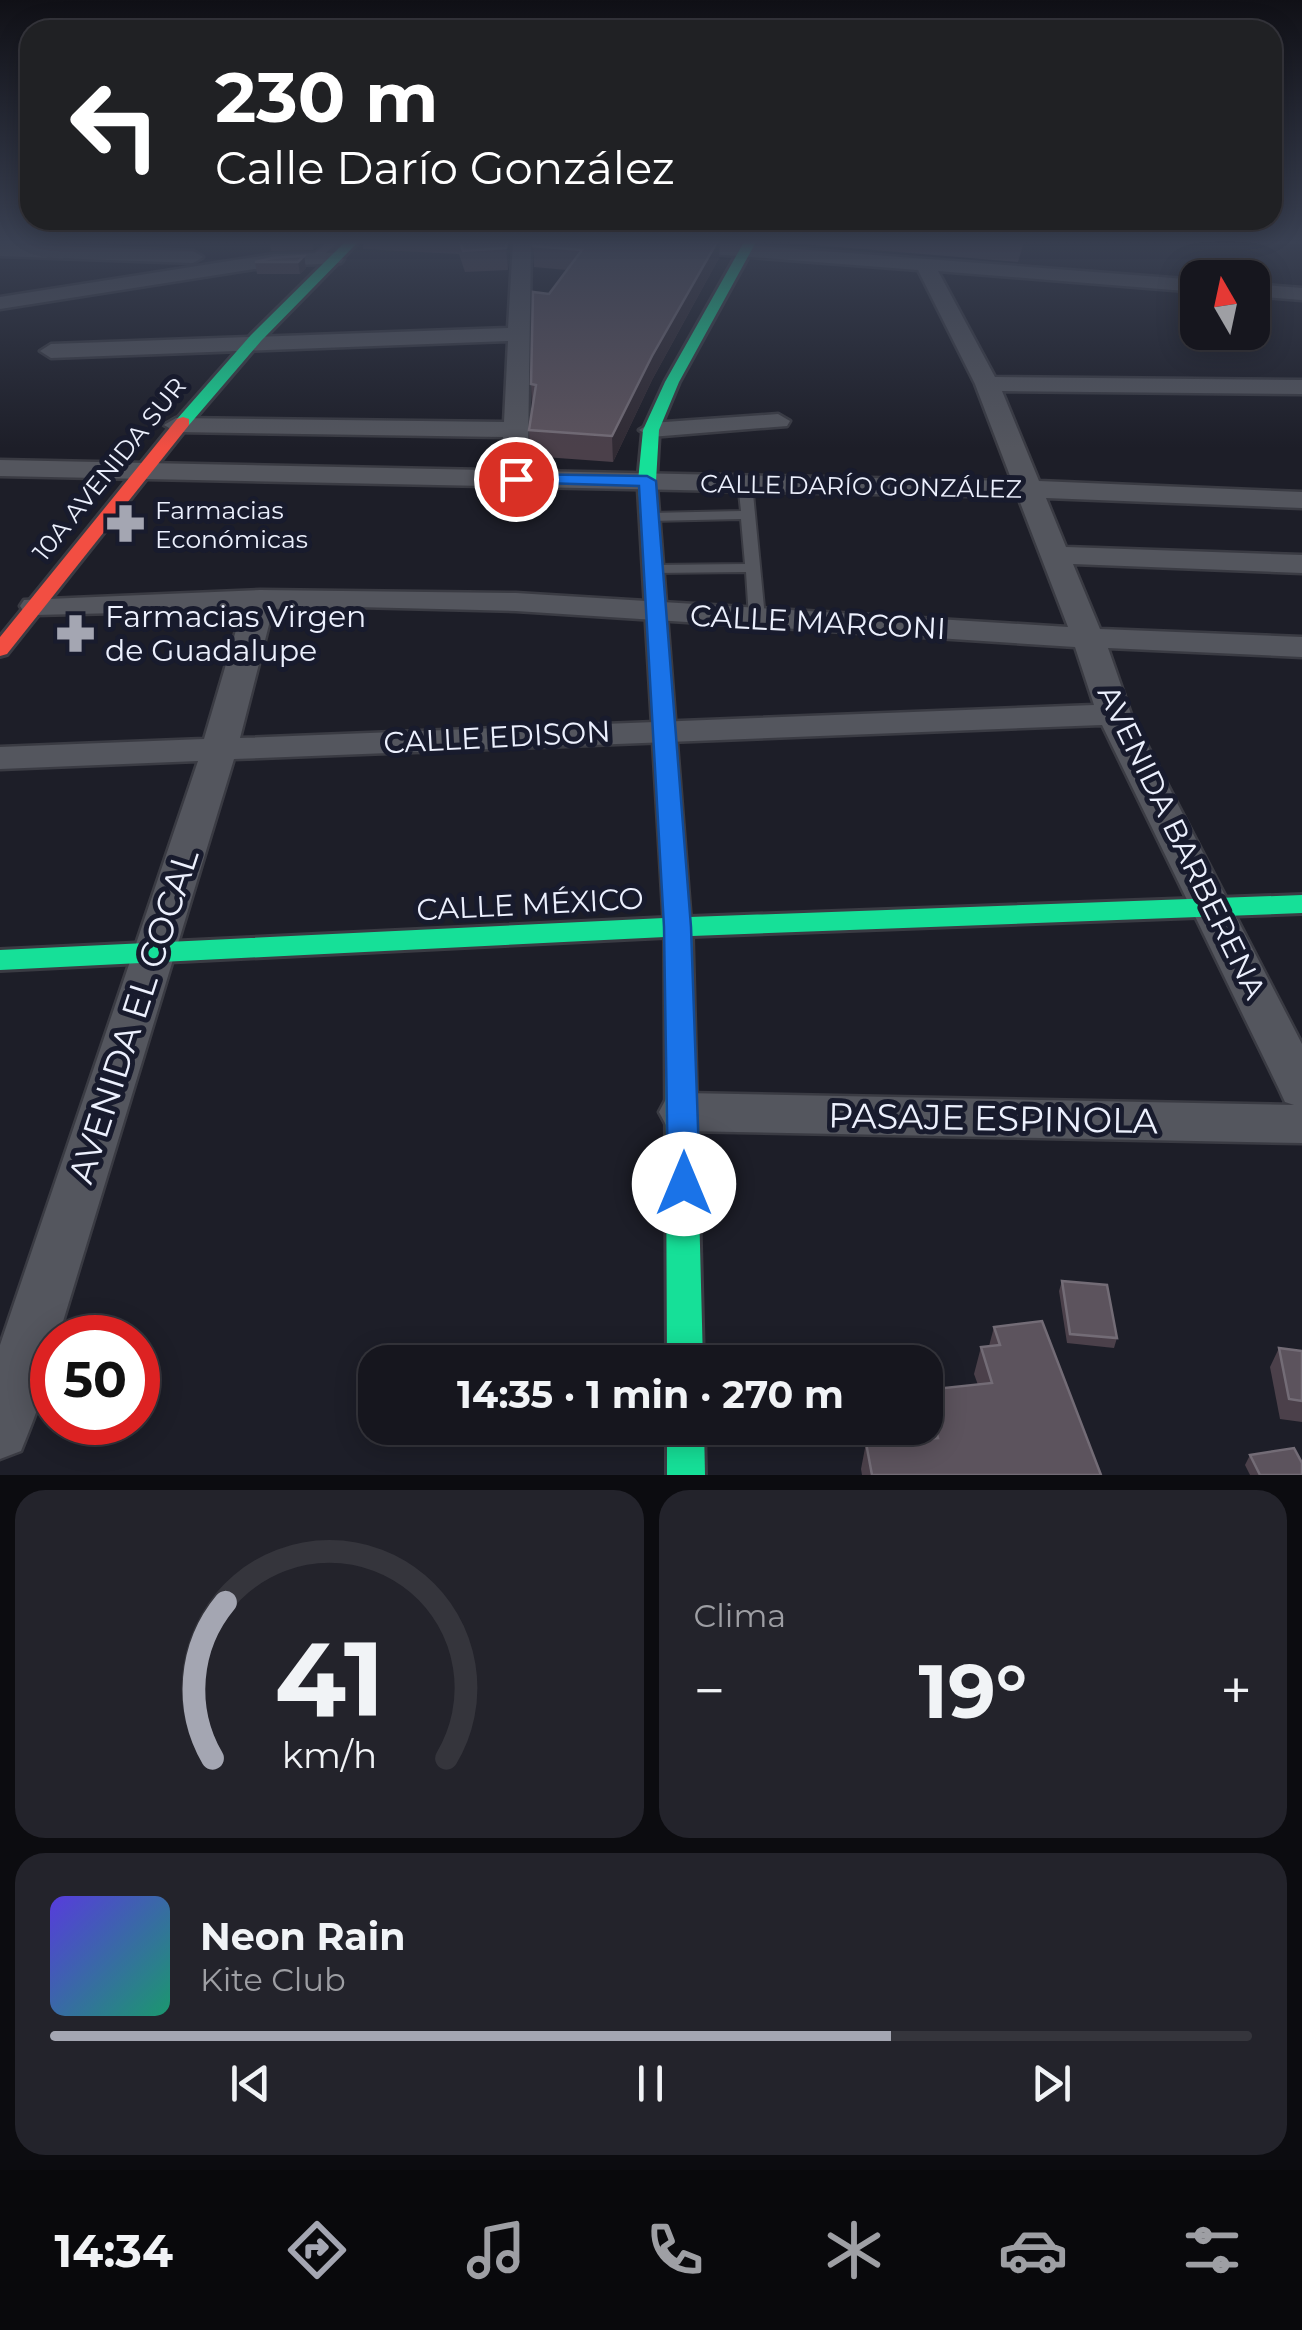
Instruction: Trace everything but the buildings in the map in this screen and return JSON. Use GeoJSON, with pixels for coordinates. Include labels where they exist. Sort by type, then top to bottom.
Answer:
{"type":"FeatureCollection","features":[{"type":"Feature","properties":{"kind":"main road","name":"10A AVENIDA SUR"},"geometry":{"type":"LineString","coordinates":[[0,650],[176,425],[277,311]]}},
{"type":"Feature","properties":{"kind":"main road"},"geometry":{"type":"LineString","coordinates":[[685,1345],[678,927],[647,481],[652,430],[672,382],[711,311]]}},
{"type":"Feature","properties":{"kind":"main road","name":"CALLE MÉXICO"},"geometry":{"type":"LineString","coordinates":[[0,960],[678,927],[1302,904]]}},
{"type":"Feature","properties":{"kind":"main road"},"geometry":{"type":"LineString","coordinates":[[686,1445],[686,1475]]}},
{"type":"Feature","properties":{"kind":"street"},"geometry":{"type":"LineString","coordinates":[[516,479],[520,311]]}},
{"type":"Feature","properties":{"kind":"street","name":"AVENIDA BARBERENA"},"geometry":{"type":"LineString","coordinates":[[949,311],[987,384],[1088,638],[1114,714],[1302,1089]]}},
{"type":"Feature","properties":{"kind":"street"},"geometry":{"type":"LineString","coordinates":[[51,350],[519,334]]}},
{"type":"Feature","properties":{"kind":"street"},"geometry":{"type":"LineString","coordinates":[[987,384],[1302,387]]}},
{"type":"Feature","properties":{"kind":"street"},"geometry":{"type":"LineString","coordinates":[[652,430],[778,421]]}},
{"type":"Feature","properties":{"kind":"street"},"geometry":{"type":"LineString","coordinates":[[176,425],[515,430]]}},
{"type":"Feature","properties":{"kind":"street","name":"CALLE DARÍO GONZÁLEZ"},"geometry":{"type":"LineString","coordinates":[[0,468],[745,483],[1302,500]]}},
{"type":"Feature","properties":{"kind":"street"},"geometry":{"type":"LineString","coordinates":[[1054,555],[1302,564]]}},
{"type":"Feature","properties":{"kind":"street","name":"CALLE MARCONI"},"geometry":{"type":"LineString","coordinates":[[35,606],[260,600],[516,602],[1088,638],[1302,647]]}},
{"type":"Feature","properties":{"kind":"street","name":"AVENIDA EL COCAL"},"geometry":{"type":"LineString","coordinates":[[0,1431],[219,750],[260,600]]}},
{"type":"Feature","properties":{"kind":"street","name":"CALLE EDISON"},"geometry":{"type":"LineString","coordinates":[[0,758],[1114,714]]}},
{"type":"Feature","properties":{"kind":"street","name":"PASAJE ESPINOLA"},"geometry":{"type":"LineString","coordinates":[[684,1112],[1302,1124]]}},
{"type":"Feature","properties":{"kind":"lane"},"geometry":{"type":"LineString","coordinates":[[745,483],[757,618]]}},
{"type":"Feature","properties":{"kind":"lane"},"geometry":{"type":"LineString","coordinates":[[650,517],[748,516]]}},
{"type":"Feature","properties":{"kind":"lane"},"geometry":{"type":"LineString","coordinates":[[654,569],[752,568]]}},
{"type":"Feature","properties":{"kind":"traffic: fast"},"geometry":{"type":"LineString","coordinates":[[183,422],[283,311]]}},
{"type":"Feature","properties":{"kind":"traffic: fast"},"geometry":{"type":"LineString","coordinates":[[685,1345],[678,927],[647,481],[651,430],[672,382],[712,311]]}},
{"type":"Feature","properties":{"kind":"traffic: fast"},"geometry":{"type":"LineString","coordinates":[[0,960],[678,927],[1302,904]]}},
{"type":"Feature","properties":{"kind":"traffic: fast"},"geometry":{"type":"LineString","coordinates":[[686,1445],[686,1475]]}},
{"type":"Feature","properties":{"kind":"traffic: jam"},"geometry":{"type":"LineString","coordinates":[[0,650],[183,422]]}},
{"type":"Feature","properties":{"kind":"place","name":"Farmacias Económicas"},"geometry":{"type":"Point","coordinates":[125,524]}},
{"type":"Feature","properties":{"kind":"place","name":"Farmacias Virgen de Guadalupe"},"geometry":{"type":"Point","coordinates":[75,633]}},
{"type":"Feature","properties":{"kind":"route"},"geometry":{"type":"LineString","coordinates":[[516,479],[647,481],[678,927],[684,1184]]}}]}
